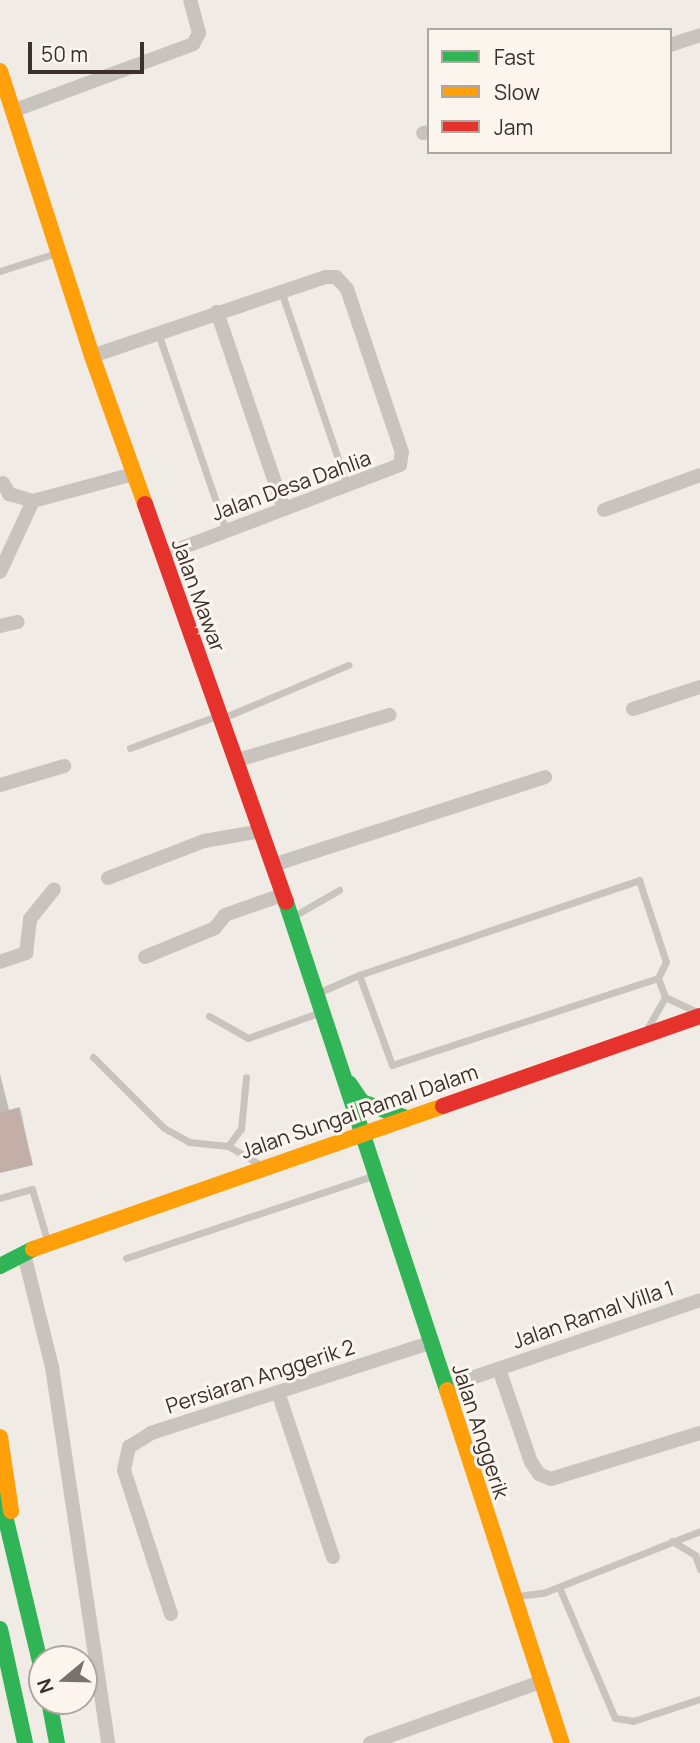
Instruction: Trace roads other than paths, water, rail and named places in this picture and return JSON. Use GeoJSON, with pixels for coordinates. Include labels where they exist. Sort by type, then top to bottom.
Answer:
{"type":"FeatureCollection","features":[{"type":"Feature","properties":{"kind":"main road","name":"Jalan Mawar"},"geometry":{"type":"LineString","coordinates":[[0,71],[92,356],[238,760],[344,1075],[360,1132]]}},
{"type":"Feature","properties":{"kind":"main road","name":"Jalan Sungai Ramal Dalam"},"geometry":{"type":"LineString","coordinates":[[35,1249],[404,1116],[700,1015]]}},
{"type":"Feature","properties":{"kind":"main road"},"geometry":{"type":"LineString","coordinates":[[344,1075],[362,1102],[404,1116]]}},
{"type":"Feature","properties":{"kind":"main road"},"geometry":{"type":"LineString","coordinates":[[325,1144],[339,1121],[344,1075]]}},
{"type":"Feature","properties":{"kind":"main road","name":"Jalan Anggerik"},"geometry":{"type":"LineString","coordinates":[[360,1132],[562,1743]]}},
{"type":"Feature","properties":{"kind":"main road"},"geometry":{"type":"LineString","coordinates":[[0,1249],[35,1249]]}},
{"type":"Feature","properties":{"kind":"main road"},"geometry":{"type":"LineString","coordinates":[[0,1266],[35,1249]]}},
{"type":"Feature","properties":{"kind":"main road"},"geometry":{"type":"LineString","coordinates":[[0,1437],[23,1590]]}},
{"type":"Feature","properties":{"kind":"main road"},"geometry":{"type":"LineString","coordinates":[[0,1495],[36,1645]]}},
{"type":"Feature","properties":{"kind":"main road"},"geometry":{"type":"LineString","coordinates":[[0,1629],[25,1743]]}},
{"type":"Feature","properties":{"kind":"main road"},"geometry":{"type":"LineString","coordinates":[[52,1715],[57,1743]]}},
{"type":"Feature","properties":{"kind":"street"},"geometry":{"type":"LineString","coordinates":[[0,121],[193,44],[199,33],[190,0]]}},
{"type":"Feature","properties":{"kind":"street"},"geometry":{"type":"LineString","coordinates":[[672,45],[700,35]]}},
{"type":"Feature","properties":{"kind":"street","name":"Jalan Desa Dahlia"},"geometry":{"type":"LineString","coordinates":[[163,555],[395,469],[402,452],[347,289],[336,277],[326,277],[281,291]]}},
{"type":"Feature","properties":{"kind":"street"},"geometry":{"type":"LineString","coordinates":[[92,356],[281,291]]}},
{"type":"Feature","properties":{"kind":"street"},"geometry":{"type":"LineString","coordinates":[[217,312],[284,509]]}},
{"type":"Feature","properties":{"kind":"street"},"geometry":{"type":"LineString","coordinates":[[3,483],[9,494],[33,501],[134,474]]}},
{"type":"Feature","properties":{"kind":"street"},"geometry":{"type":"LineString","coordinates":[[604,510],[700,475]]}},
{"type":"Feature","properties":{"kind":"street"},"geometry":{"type":"LineString","coordinates":[[0,572],[33,501]]}},
{"type":"Feature","properties":{"kind":"street"},"geometry":{"type":"LineString","coordinates":[[0,626],[18,622]]}},
{"type":"Feature","properties":{"kind":"street"},"geometry":{"type":"LineString","coordinates":[[633,709],[700,687]]}},
{"type":"Feature","properties":{"kind":"street"},"geometry":{"type":"LineString","coordinates":[[238,760],[389,715]]}},
{"type":"Feature","properties":{"kind":"street"},"geometry":{"type":"LineString","coordinates":[[0,785],[64,766]]}},
{"type":"Feature","properties":{"kind":"street"},"geometry":{"type":"LineString","coordinates":[[273,865],[545,777]]}},
{"type":"Feature","properties":{"kind":"street"},"geometry":{"type":"LineString","coordinates":[[108,878],[204,841],[261,831]]}},
{"type":"Feature","properties":{"kind":"street"},"geometry":{"type":"LineString","coordinates":[[0,962],[26,953],[30,919],[54,889]]}},
{"type":"Feature","properties":{"kind":"street"},"geometry":{"type":"LineString","coordinates":[[145,957],[215,928],[225,915],[282,895]]}},
{"type":"Feature","properties":{"kind":"street"},"geometry":{"type":"LineString","coordinates":[[35,1249],[108,1743]]}},
{"type":"Feature","properties":{"kind":"street","name":"Jalan Ramal Villa 1"},"geometry":{"type":"LineString","coordinates":[[445,1387],[700,1300]]}},
{"type":"Feature","properties":{"kind":"street","name":"Persiaran Anggerik 2"},"geometry":{"type":"LineString","coordinates":[[171,1614],[124,1470],[124,1458],[139,1439],[430,1343]]}},
{"type":"Feature","properties":{"kind":"street"},"geometry":{"type":"LineString","coordinates":[[499,1369],[531,1462],[538,1474],[551,1479],[700,1433]]}},
{"type":"Feature","properties":{"kind":"street"},"geometry":{"type":"LineString","coordinates":[[278,1392],[333,1557]]}},
{"type":"Feature","properties":{"kind":"street"},"geometry":{"type":"LineString","coordinates":[[370,1743],[540,1682]]}},
{"type":"Feature","properties":{"kind":"lane"},"geometry":{"type":"LineString","coordinates":[[0,271],[60,252]]}},
{"type":"Feature","properties":{"kind":"lane"},"geometry":{"type":"LineString","coordinates":[[281,291],[347,486]]}},
{"type":"Feature","properties":{"kind":"lane"},"geometry":{"type":"LineString","coordinates":[[158,332],[226,531]]}},
{"type":"Feature","properties":{"kind":"lane"},"geometry":{"type":"LineString","coordinates":[[130,748],[221,716],[348,664]]}},
{"type":"Feature","properties":{"kind":"lane"},"geometry":{"type":"LineString","coordinates":[[316,993],[359,975],[639,880],[666,962],[657,978],[392,1065],[359,975]]}},
{"type":"Feature","properties":{"kind":"lane"},"geometry":{"type":"LineString","coordinates":[[290,918],[339,890]]}},
{"type":"Feature","properties":{"kind":"lane"},"geometry":{"type":"LineString","coordinates":[[657,978],[665,997],[700,1015]]}},
{"type":"Feature","properties":{"kind":"lane"},"geometry":{"type":"LineString","coordinates":[[642,1036],[665,997]]}},
{"type":"Feature","properties":{"kind":"lane"},"geometry":{"type":"LineString","coordinates":[[209,1016],[248,1038],[322,1012]]}},
{"type":"Feature","properties":{"kind":"lane"},"geometry":{"type":"LineString","coordinates":[[93,1057],[164,1128],[189,1142],[228,1146],[263,1166]]}},
{"type":"Feature","properties":{"kind":"lane"},"geometry":{"type":"LineString","coordinates":[[228,1146],[241,1129],[246,1077]]}},
{"type":"Feature","properties":{"kind":"lane"},"geometry":{"type":"LineString","coordinates":[[126,1258],[374,1175]]}},
{"type":"Feature","properties":{"kind":"lane"},"geometry":{"type":"LineString","coordinates":[[0,1198],[32,1189],[35,1249]]}},
{"type":"Feature","properties":{"kind":"lane"},"geometry":{"type":"LineString","coordinates":[[512,1597],[559,1587],[700,1531]]}},
{"type":"Feature","properties":{"kind":"lane"},"geometry":{"type":"LineString","coordinates":[[672,1541],[695,1555],[700,1569]]}},
{"type":"Feature","properties":{"kind":"lane"},"geometry":{"type":"LineString","coordinates":[[559,1587],[615,1718],[633,1721],[700,1699]]}}]}
